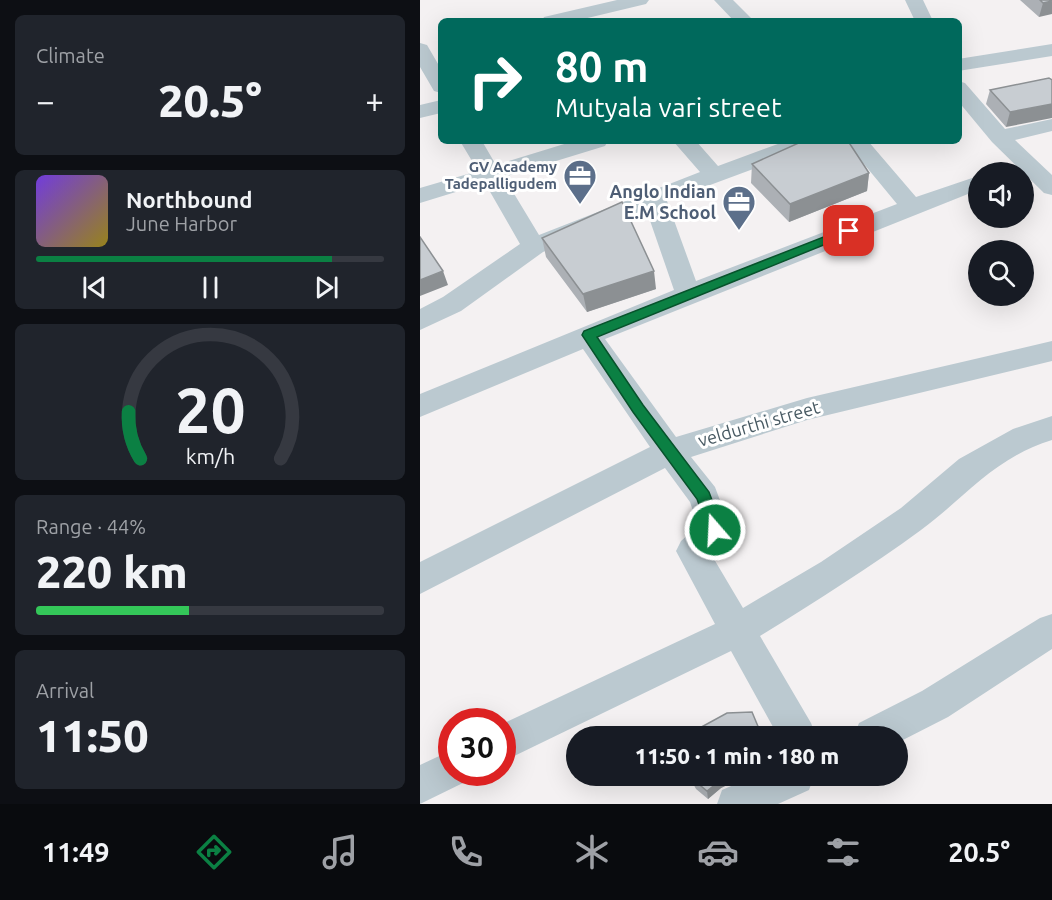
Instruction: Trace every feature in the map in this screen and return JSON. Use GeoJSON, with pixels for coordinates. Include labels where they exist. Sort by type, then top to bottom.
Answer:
{"type":"FeatureCollection","features":[{"type":"Feature","properties":{"kind":"street"},"geometry":{"type":"LineString","coordinates":[[566,18],[640,0]]}},
{"type":"Feature","properties":{"kind":"street"},"geometry":{"type":"LineString","coordinates":[[723,0],[741,18]]}},
{"type":"Feature","properties":{"kind":"street"},"geometry":{"type":"LineString","coordinates":[[914,0],[923,18]]}},
{"type":"Feature","properties":{"kind":"street"},"geometry":{"type":"LineString","coordinates":[[962,64],[1052,50]]}},
{"type":"Feature","properties":{"kind":"street"},"geometry":{"type":"LineString","coordinates":[[428,51],[438,79]]}},
{"type":"Feature","properties":{"kind":"street"},"geometry":{"type":"LineString","coordinates":[[962,93],[1019,162]]}},
{"type":"Feature","properties":{"kind":"street"},"geometry":{"type":"LineString","coordinates":[[420,112],[438,107]]}},
{"type":"Feature","properties":{"kind":"street"},"geometry":{"type":"LineString","coordinates":[[1000,138],[1052,125]]}},
{"type":"Feature","properties":{"kind":"street"},"geometry":{"type":"LineString","coordinates":[[473,144],[534,246]]}},
{"type":"Feature","properties":{"kind":"street"},"geometry":{"type":"LineString","coordinates":[[420,196],[587,144]]}},
{"type":"Feature","properties":{"kind":"street"},"geometry":{"type":"LineString","coordinates":[[687,144],[715,176]]}},
{"type":"Feature","properties":{"kind":"street"},"geometry":{"type":"LineString","coordinates":[[420,320],[452,304],[534,246],[654,197],[799,144]]}},
{"type":"Feature","properties":{"kind":"street"},"geometry":{"type":"LineString","coordinates":[[859,144],[911,206]]}},
{"type":"Feature","properties":{"kind":"street"},"geometry":{"type":"LineString","coordinates":[[1034,176],[1052,188]]}},
{"type":"Feature","properties":{"kind":"street"},"geometry":{"type":"LineString","coordinates":[[420,406],[688,294],[911,206],[968,186]]}},
{"type":"Feature","properties":{"kind":"street"},"geometry":{"type":"LineString","coordinates":[[654,197],[688,294]]}},
{"type":"Feature","properties":{"kind":"street"},"geometry":{"type":"LineString","coordinates":[[588,335],[704,496],[715,530],[692,551],[792,726]]}},
{"type":"Feature","properties":{"kind":"street","name":"veldurthi street"},"geometry":{"type":"LineString","coordinates":[[420,579],[670,451],[807,409],[1052,351]]}},
{"type":"Feature","properties":{"kind":"street"},"geometry":{"type":"LineString","coordinates":[[516,737],[738,630],[833,573],[912,518],[970,468],[1023,437],[1052,428]]}},
{"type":"Feature","properties":{"kind":"street"},"geometry":{"type":"LineString","coordinates":[[892,726],[935,704],[1052,630]]}},
{"type":"Feature","properties":{"kind":"street"},"geometry":{"type":"LineString","coordinates":[[420,785],[438,776]]}},
{"type":"Feature","properties":{"kind":"street"},"geometry":{"type":"LineString","coordinates":[[736,804],[774,786]]}},
{"type":"Feature","properties":{"kind":"building"},"geometry":{"type":"Polygon","coordinates":[[[1049,78],[1052,80],[1052,104],[1010,112],[990,90],[1049,78]]]}},
{"type":"Feature","properties":{"kind":"building"},"geometry":{"type":"Polygon","coordinates":[[[796,144],[850,144],[869,173],[790,204],[752,164],[796,144]]]}},
{"type":"Feature","properties":{"kind":"building"},"geometry":{"type":"Polygon","coordinates":[[[622,202],[654,271],[583,294],[542,238],[622,202]]]}},
{"type":"Feature","properties":{"kind":"building"},"geometry":{"type":"Polygon","coordinates":[[[420,237],[443,271],[420,280],[420,237]]]}},
{"type":"Feature","properties":{"kind":"building"},"geometry":{"type":"Polygon","coordinates":[[[752,712],[758,726],[703,726],[727,713],[752,712]]]}},
{"type":"Feature","properties":{"kind":"building"},"geometry":{"type":"Polygon","coordinates":[[[701,786],[713,786],[707,791],[701,786]]]}},
{"type":"Feature","properties":{"kind":"place","name":"GV Academy Tadepalligudem"},"geometry":{"type":"Point","coordinates":[580,205]}},
{"type":"Feature","properties":{"kind":"place","name":"Anglo Indian E.M School"},"geometry":{"type":"Point","coordinates":[739,231]}},
{"type":"Feature","properties":{"kind":"route"},"geometry":{"type":"LineString","coordinates":[[715,530],[704,496],[638,409],[588,335],[849,231]]}}]}
